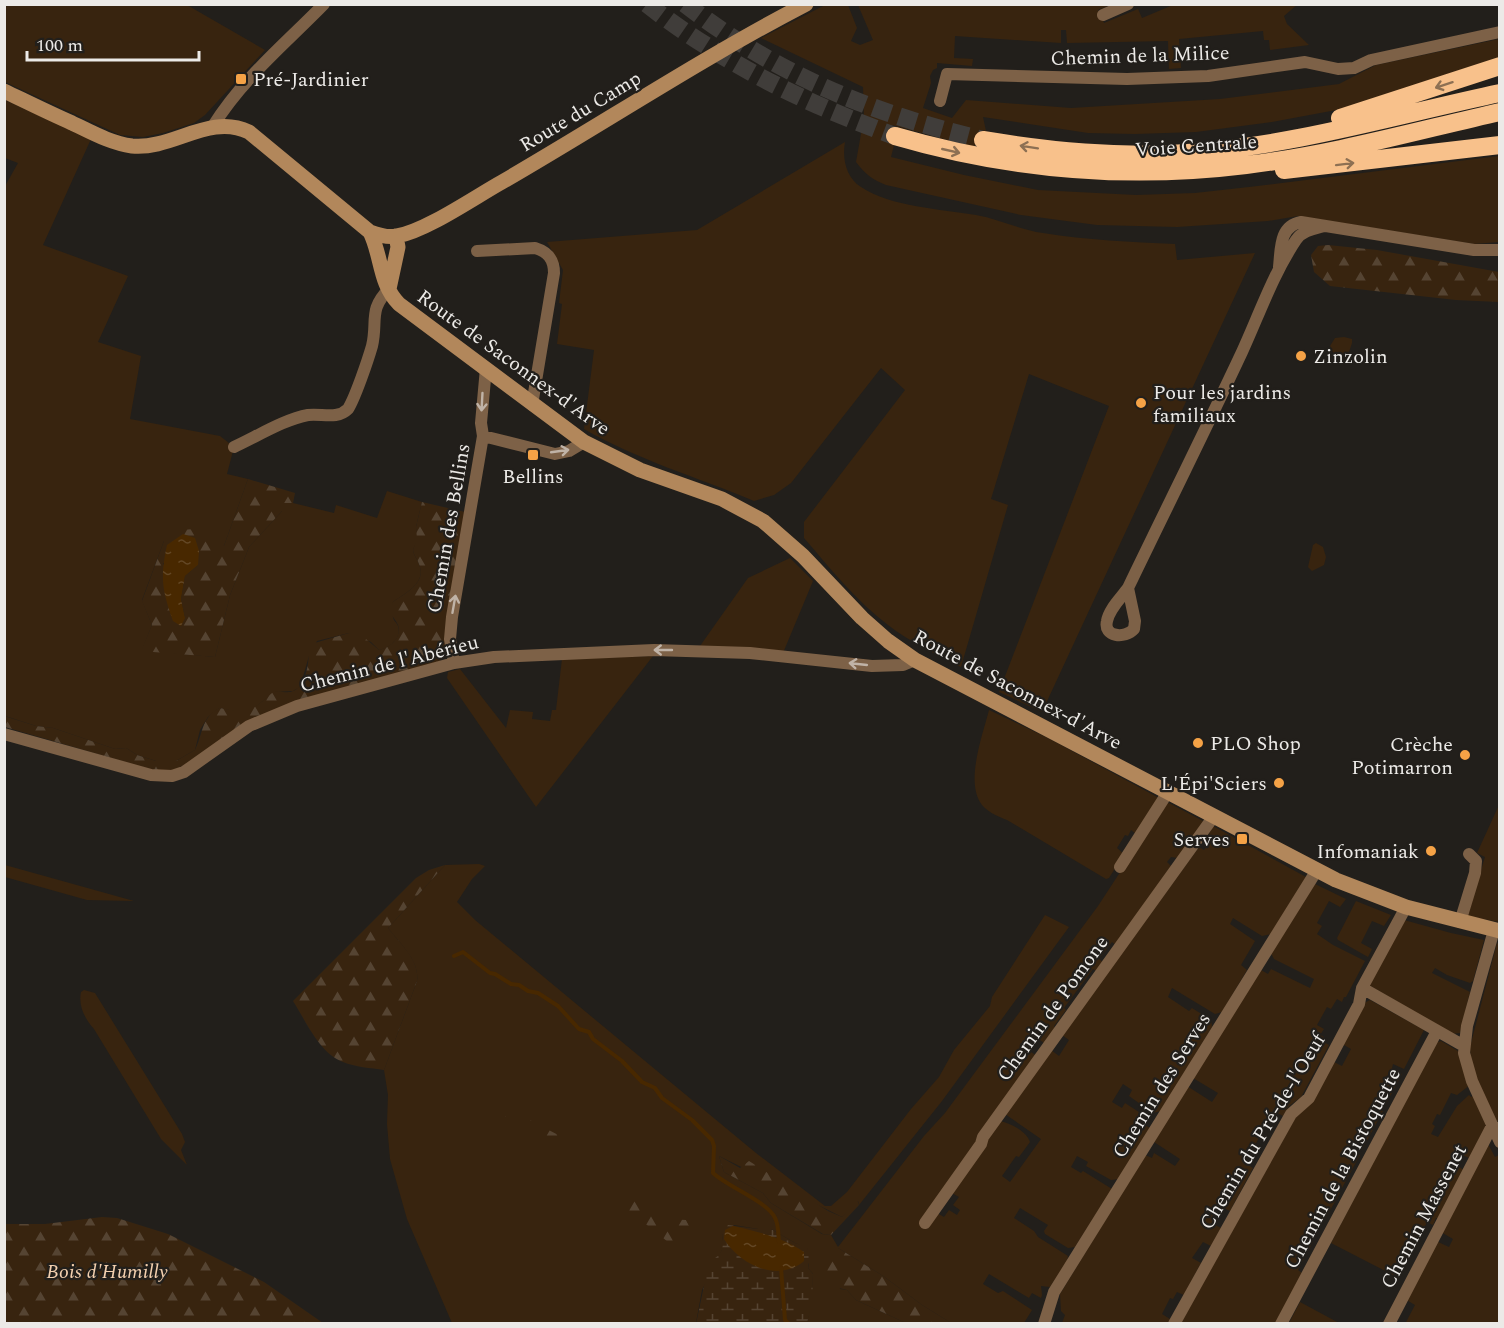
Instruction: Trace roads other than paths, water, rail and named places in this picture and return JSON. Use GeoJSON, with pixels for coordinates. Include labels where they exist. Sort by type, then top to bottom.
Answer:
{"type":"FeatureCollection","features":[{"type":"Feature","properties":{"kind":"highway"},"geometry":{"type":"LineString","coordinates":[[1156,155],[1297,130],[1369,110],[1500,66]]}},
{"type":"Feature","properties":{"kind":"highway","name":"Voie Centrale"},"geometry":{"type":"LineString","coordinates":[[983,140],[1062,152],[1156,155],[1219,150],[1280,142],[1500,93]]}},
{"type":"Feature","properties":{"kind":"highway","name":"Voie Centrale"},"geometry":{"type":"LineString","coordinates":[[895,136],[942,149],[1020,165],[1121,173],[1223,168],[1277,161],[1500,112]]}},
{"type":"Feature","properties":{"kind":"highway"},"geometry":{"type":"LineString","coordinates":[[1020,165],[1086,175],[1201,178],[1500,145]]}},
{"type":"Feature","properties":{"kind":"street"},"geometry":{"type":"LineString","coordinates":[[213,126],[252,75],[324,4]]}},
{"type":"Feature","properties":{"kind":"street","name":"Route du Camp"},"geometry":{"type":"LineString","coordinates":[[396,236],[443,215],[806,4]]}},
{"type":"Feature","properties":{"kind":"street"},"geometry":{"type":"LineString","coordinates":[[1103,15],[1128,4]]}},
{"type":"Feature","properties":{"kind":"street","name":"Chemin de la Milice"},"geometry":{"type":"LineString","coordinates":[[940,101],[947,74],[1127,79],[1208,76],[1305,62],[1338,69],[1354,68],[1371,60],[1500,32]]}},
{"type":"Feature","properties":{"kind":"street"},"geometry":{"type":"LineString","coordinates":[[4,92],[105,139],[127,145],[144,146],[160,143],[213,126],[227,125],[238,128],[257,138],[370,232],[396,236]]}},
{"type":"Feature","properties":{"kind":"street"},"geometry":{"type":"LineString","coordinates":[[1128,588],[1245,347],[1279,271],[1301,234],[1324,226],[1474,250],[1500,250]]}},
{"type":"Feature","properties":{"kind":"street","name":"Route de Saconnex-d'Arve"},"geometry":{"type":"LineString","coordinates":[[370,232],[383,279],[390,294],[399,304],[584,442],[631,466],[722,499],[763,521],[803,556],[862,618],[888,641],[915,660],[1355,888],[1406,907],[1497,931]]}},
{"type":"Feature","properties":{"kind":"street","name":"Route de Saconnex-d'Arve"},"geometry":{"type":"LineString","coordinates":[[389,289],[398,247],[396,236]]}},
{"type":"Feature","properties":{"kind":"street"},"geometry":{"type":"LineString","coordinates":[[477,251],[535,248],[548,255],[553,262],[554,273],[532,405]]}},
{"type":"Feature","properties":{"kind":"street"},"geometry":{"type":"LineString","coordinates":[[234,447],[297,418],[313,414],[341,415],[348,409],[371,348],[375,331],[375,309],[389,289]]}},
{"type":"Feature","properties":{"kind":"street","name":"Chemin des Bellins"},"geometry":{"type":"LineString","coordinates":[[454,663],[450,639],[452,617],[483,436],[481,423],[486,368]]}},
{"type":"Feature","properties":{"kind":"street","name":"Chemin des Bellins"},"geometry":{"type":"LineString","coordinates":[[483,436],[555,454],[569,451],[584,442]]}},
{"type":"Feature","properties":{"kind":"street","name":"Chemin de l'Abérieu"},"geometry":{"type":"LineString","coordinates":[[4,734],[151,776],[177,775],[263,719],[334,695],[454,663],[494,657],[654,650],[729,652],[872,666],[903,665],[915,660]]}},
{"type":"Feature","properties":{"kind":"street"},"geometry":{"type":"LineString","coordinates":[[1120,867],[1168,792]]}},
{"type":"Feature","properties":{"kind":"street","name":"Chemin de Pomone"},"geometry":{"type":"LineString","coordinates":[[925,1224],[981,1144],[983,1137],[1214,816]]}},
{"type":"Feature","properties":{"kind":"street"},"geometry":{"type":"LineString","coordinates":[[1460,922],[1475,873],[1476,861],[1469,855]]}},
{"type":"Feature","properties":{"kind":"street","name":"Chemin des Serves"},"geometry":{"type":"LineString","coordinates":[[1044,1323],[1054,1292],[1317,870]]}},
{"type":"Feature","properties":{"kind":"street","name":"Chemin du Pré-de-l'Oeuf"},"geometry":{"type":"LineString","coordinates":[[1173,1323],[1291,1114],[1309,1098],[1359,1004],[1362,988],[1406,907]]}},
{"type":"Feature","properties":{"kind":"street"},"geometry":{"type":"LineString","coordinates":[[1497,931],[1467,1026],[1464,1046],[1468,1069],[1496,1127],[1500,1142]]}},
{"type":"Feature","properties":{"kind":"street"},"geometry":{"type":"LineString","coordinates":[[1362,988],[1464,1046]]}},
{"type":"Feature","properties":{"kind":"street","name":"Chemin de la Bistoquette"},"geometry":{"type":"LineString","coordinates":[[1281,1323],[1437,1031]]}},
{"type":"Feature","properties":{"kind":"street","name":"Chemin Massenet"},"geometry":{"type":"LineString","coordinates":[[1389,1323],[1496,1127]]}},
{"type":"Feature","properties":{"kind":"water"},"geometry":{"type":"Polygon","coordinates":[[[183,534],[195,538],[199,551],[198,565],[185,576],[181,599],[185,618],[181,626],[173,621],[166,601],[163,566],[167,545],[183,534]]]}},
{"type":"Feature","properties":{"kind":"water"},"geometry":{"type":"Polygon","coordinates":[[[733,1226],[787,1242],[804,1252],[804,1261],[794,1267],[771,1271],[749,1263],[724,1239],[725,1230],[733,1226]]]}},
{"type":"Feature","properties":{"kind":"waterway"},"geometry":{"type":"LineString","coordinates":[[454,956],[463,952],[490,973],[511,984],[538,993],[558,1006],[579,1029],[589,1032],[593,1039],[622,1061],[642,1082],[655,1088],[662,1098],[692,1120],[712,1140],[714,1146],[713,1173],[771,1212],[777,1224],[779,1242]]}},
{"type":"Feature","properties":{"kind":"waterway"},"geometry":{"type":"LineString","coordinates":[[781,1268],[785,1320],[789,1324]]}},
{"type":"Feature","properties":{"kind":"tunnel"},"geometry":{"type":"LineString","coordinates":[[647,4],[704,45],[765,80],[829,110],[895,136]]}},
{"type":"Feature","properties":{"kind":"tunnel"},"geometry":{"type":"LineString","coordinates":[[685,4],[755,51],[826,88],[902,117],[983,140]]}},
{"type":"Feature","properties":{"kind":"place","name":"Pré-Jardinier"},"geometry":{"type":"Point","coordinates":[241,79]}},
{"type":"Feature","properties":{"kind":"place","name":"Zinzolin"},"geometry":{"type":"Point","coordinates":[1301,356]}},
{"type":"Feature","properties":{"kind":"place","name":"Pour les jardins familiaux"},"geometry":{"type":"Point","coordinates":[1141,403]}},
{"type":"Feature","properties":{"kind":"place","name":"Bellins"},"geometry":{"type":"Point","coordinates":[533,455]}},
{"type":"Feature","properties":{"kind":"place","name":"PLO Shop"},"geometry":{"type":"Point","coordinates":[1198,743]}},
{"type":"Feature","properties":{"kind":"place","name":"Crèche Potimarron"},"geometry":{"type":"Point","coordinates":[1465,755]}},
{"type":"Feature","properties":{"kind":"place","name":"L'Épi'Sciers"},"geometry":{"type":"Point","coordinates":[1279,783]}},
{"type":"Feature","properties":{"kind":"place","name":"Serves"},"geometry":{"type":"Point","coordinates":[1242,839]}},
{"type":"Feature","properties":{"kind":"place","name":"Infomaniak"},"geometry":{"type":"Point","coordinates":[1431,851]}},
{"type":"Feature","properties":{"kind":"park label","name":"Bois d'Humilly"},"geometry":{"type":"Point","coordinates":[107,1271]}}]}
